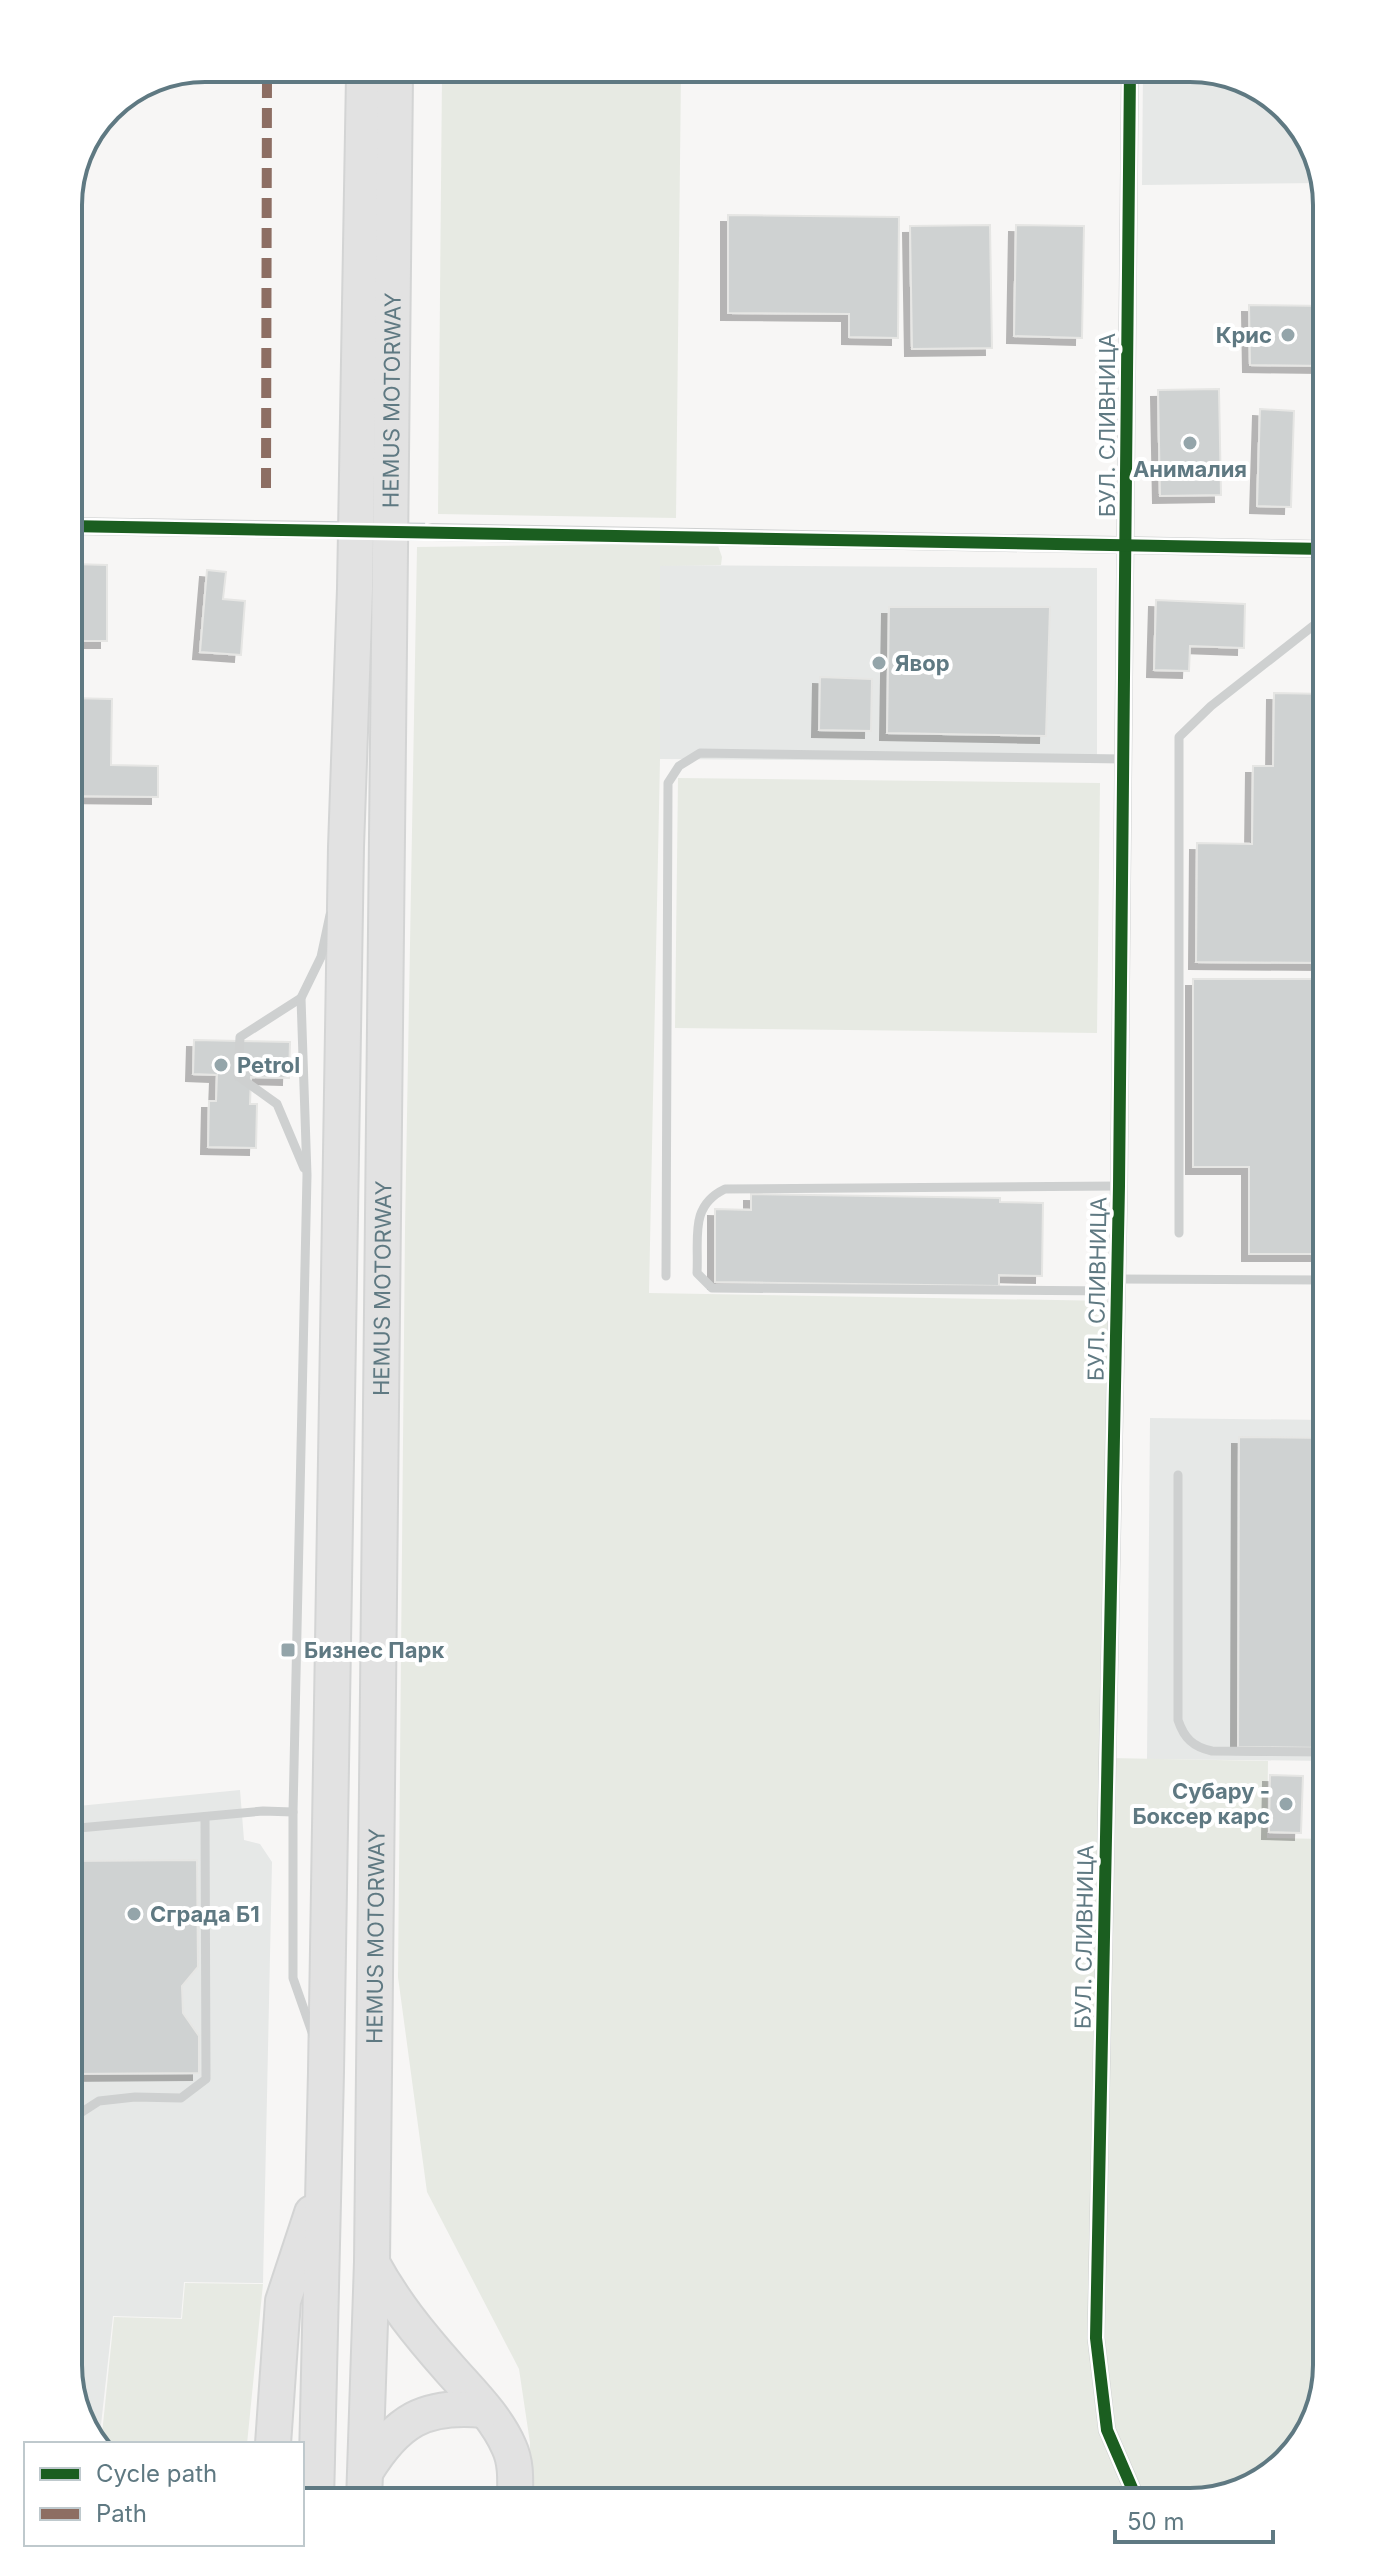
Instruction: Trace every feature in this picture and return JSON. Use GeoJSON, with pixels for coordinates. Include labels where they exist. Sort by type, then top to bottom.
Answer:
{"type":"FeatureCollection","features":[{"type":"Feature","properties":{"kind":"highway","name":"HEMUS MOTORWAY"},"geometry":{"type":"LineString","coordinates":[[316,2488],[346,847],[355,589],[364,82]]}},
{"type":"Feature","properties":{"kind":"highway","name":"HEMUS MOTORWAY"},"geometry":{"type":"LineString","coordinates":[[365,2486],[372,2262],[395,82]]}},
{"type":"Feature","properties":{"kind":"highway"},"geometry":{"type":"LineString","coordinates":[[273,2442],[283,2301],[324,2179]]}},
{"type":"Feature","properties":{"kind":"highway"},"geometry":{"type":"LineString","coordinates":[[372,2262],[391,2297],[413,2326],[499,2427],[510,2449],[515,2488]]}},
{"type":"Feature","properties":{"kind":"highway"},"geometry":{"type":"LineString","coordinates":[[365,2486],[383,2444],[408,2422],[437,2409],[484,2410]]}},
{"type":"Feature","properties":{"kind":"street","name":"БУЛ. СЛИВНИЦА"},"geometry":{"type":"LineString","coordinates":[[1130,82],[1119,1186],[1096,2338],[1107,2430],[1132,2488]]}},
{"type":"Feature","properties":{"kind":"street"},"geometry":{"type":"LineString","coordinates":[[82,526],[326,530]]}},
{"type":"Feature","properties":{"kind":"street"},"geometry":{"type":"LineString","coordinates":[[432,532],[1313,549]]}},
{"type":"Feature","properties":{"kind":"lane"},"geometry":{"type":"LineString","coordinates":[[1179,1233],[1179,737],[1211,706],[1313,626]]}},
{"type":"Feature","properties":{"kind":"lane"},"geometry":{"type":"LineString","coordinates":[[666,1276],[668,783],[679,766],[700,753],[1124,759]]}},
{"type":"Feature","properties":{"kind":"lane"},"geometry":{"type":"LineString","coordinates":[[326,2072],[293,1978],[293,1812],[307,1175],[301,998],[321,957],[346,847]]}},
{"type":"Feature","properties":{"kind":"lane"},"geometry":{"type":"LineString","coordinates":[[301,998],[240,1037],[238,1076],[277,1104],[307,1175]]}},
{"type":"Feature","properties":{"kind":"lane"},"geometry":{"type":"LineString","coordinates":[[1119,1186],[725,1189],[712,1195],[700,1212],[697,1273],[712,1288],[1313,1280]]}},
{"type":"Feature","properties":{"kind":"lane"},"geometry":{"type":"LineString","coordinates":[[1178,1475],[1178,1720],[1183,1733],[1200,1749],[1212,1751],[1313,1752]]}},
{"type":"Feature","properties":{"kind":"lane"},"geometry":{"type":"LineString","coordinates":[[82,1828],[263,1811],[293,1812]]}},
{"type":"Feature","properties":{"kind":"lane"},"geometry":{"type":"LineString","coordinates":[[82,2112],[99,2101],[135,2097],[181,2098],[206,2079],[205,1817]]}},
{"type":"Feature","properties":{"kind":"shaded area"},"geometry":{"type":"Polygon","coordinates":[[[442,82],[681,82],[676,518],[438,514],[442,82]]]}},
{"type":"Feature","properties":{"kind":"shaded area"},"geometry":{"type":"Polygon","coordinates":[[[1143,82],[1214,84],[1258,103],[1282,124],[1297,144],[1311,183],[1142,185],[1143,82]]]}},
{"type":"Feature","properties":{"kind":"shaded area"},"geometry":{"type":"Polygon","coordinates":[[[717,543],[722,557],[721,565],[660,566],[660,759],[649,1293],[1110,1301],[1109,1758],[1268,1761],[1267,1838],[1313,1839],[1311,2389],[1300,2419],[1282,2446],[1258,2467],[1237,2479],[1214,2486],[1190,2488],[527,2488],[530,2443],[519,2369],[427,2192],[398,1977],[405,1229],[417,547],[717,543]]]}},
{"type":"Feature","properties":{"kind":"shaded area","name":"Явор"},"geometry":{"type":"Polygon","coordinates":[[[660,565],[1097,568],[1097,762],[660,759],[660,565]]]}},
{"type":"Feature","properties":{"kind":"shaded area"},"geometry":{"type":"Polygon","coordinates":[[[678,778],[1100,783],[1097,1033],[675,1028],[678,778]]]}},
{"type":"Feature","properties":{"kind":"shaded area"},"geometry":{"type":"Polygon","coordinates":[[[1150,1418],[1313,1420],[1313,1761],[1147,1759],[1150,1418]]]}},
{"type":"Feature","properties":{"kind":"shaded area"},"geometry":{"type":"Polygon","coordinates":[[[240,1790],[244,1840],[260,1844],[272,1862],[263,2283],[184,2282],[181,2318],[113,2316],[100,2430],[84,2389],[82,2365],[82,1806],[240,1790]]]}},
{"type":"Feature","properties":{"kind":"shaded area"},"geometry":{"type":"Polygon","coordinates":[[[185,2283],[263,2284],[247,2442],[109,2442],[102,2432],[114,2317],[182,2319],[185,2283]]]}},
{"type":"Feature","properties":{"kind":"building"},"geometry":{"type":"Polygon","coordinates":[[[728,215],[899,217],[898,338],[849,337],[849,314],[728,313],[728,215]]]}},
{"type":"Feature","properties":{"kind":"building"},"geometry":{"type":"Polygon","coordinates":[[[990,225],[992,348],[912,349],[910,226],[990,225]]]}},
{"type":"Feature","properties":{"kind":"building"},"geometry":{"type":"Polygon","coordinates":[[[1016,225],[1084,226],[1082,338],[1014,336],[1016,225]]]}},
{"type":"Feature","properties":{"kind":"building","name":"Крис"},"geometry":{"type":"Polygon","coordinates":[[[1249,305],[1313,306],[1313,366],[1250,365],[1249,305]]]}},
{"type":"Feature","properties":{"kind":"building","name":"Анималия"},"geometry":{"type":"Polygon","coordinates":[[[1219,389],[1221,495],[1160,496],[1158,390],[1219,389]]]}},
{"type":"Feature","properties":{"kind":"building"},"geometry":{"type":"Polygon","coordinates":[[[1260,409],[1294,411],[1291,507],[1257,506],[1260,409]]]}},
{"type":"Feature","properties":{"kind":"building"},"geometry":{"type":"Polygon","coordinates":[[[82,564],[107,565],[107,641],[82,641],[82,564]]]}},
{"type":"Feature","properties":{"kind":"building"},"geometry":{"type":"Polygon","coordinates":[[[207,570],[226,572],[223,599],[245,601],[241,655],[200,652],[207,570]]]}},
{"type":"Feature","properties":{"kind":"building"},"geometry":{"type":"Polygon","coordinates":[[[1156,600],[1245,604],[1244,648],[1190,646],[1189,671],[1154,670],[1156,600]]]}},
{"type":"Feature","properties":{"kind":"building"},"geometry":{"type":"Polygon","coordinates":[[[889,607],[1050,607],[1046,736],[887,733],[889,607]]]}},
{"type":"Feature","properties":{"kind":"building"},"geometry":{"type":"Polygon","coordinates":[[[820,677],[872,679],[871,731],[819,730],[820,677]]]}},
{"type":"Feature","properties":{"kind":"building"},"geometry":{"type":"Polygon","coordinates":[[[1274,693],[1313,694],[1313,963],[1196,962],[1197,843],[1252,844],[1253,766],[1273,766],[1274,693]]]}},
{"type":"Feature","properties":{"kind":"building"},"geometry":{"type":"Polygon","coordinates":[[[82,698],[112,699],[111,765],[158,766],[158,797],[82,796],[82,698]]]}},
{"type":"Feature","properties":{"kind":"building"},"geometry":{"type":"Polygon","coordinates":[[[1193,979],[1313,979],[1313,1254],[1249,1254],[1249,1167],[1193,1167],[1193,979]]]}},
{"type":"Feature","properties":{"kind":"building"},"geometry":{"type":"Polygon","coordinates":[[[194,1040],[290,1042],[289,1078],[251,1077],[250,1104],[257,1104],[256,1148],[208,1147],[209,1101],[216,1101],[217,1075],[193,1074],[194,1040]]]}},
{"type":"Feature","properties":{"kind":"building"},"geometry":{"type":"Polygon","coordinates":[[[751,1194],[1000,1198],[1000,1202],[1043,1203],[1042,1276],[999,1275],[999,1286],[715,1282],[715,1209],[751,1210],[751,1194]]]}},
{"type":"Feature","properties":{"kind":"building"},"geometry":{"type":"Polygon","coordinates":[[[1239,1437],[1313,1438],[1313,1748],[1238,1747],[1239,1437]]]}},
{"type":"Feature","properties":{"kind":"building","name":"Субару - Боксер карс"},"geometry":{"type":"Polygon","coordinates":[[[1270,1775],[1303,1776],[1301,1833],[1269,1832],[1270,1775]]]}},
{"type":"Feature","properties":{"kind":"building","name":"Сграда Б1"},"geometry":{"type":"Polygon","coordinates":[[[197,1860],[198,1967],[182,1986],[183,2013],[199,2036],[199,2073],[82,2074],[82,1861],[197,1860]]]}},
{"type":"Feature","properties":{"kind":"tunnel"},"geometry":{"type":"LineString","coordinates":[[326,530],[432,532]]}},
{"type":"Feature","properties":{"kind":"marked path"},"geometry":{"type":"LineString","coordinates":[[266,488],[267,82]]}},
{"type":"Feature","properties":{"kind":"cycle path"},"geometry":{"type":"LineString","coordinates":[[1130,82],[1119,1186],[1096,2338],[1107,2430],[1132,2488]]}},
{"type":"Feature","properties":{"kind":"cycle path"},"geometry":{"type":"LineString","coordinates":[[82,526],[1313,549]]}},
{"type":"Feature","properties":{"kind":"place","name":"Крис"},"geometry":{"type":"Point","coordinates":[1288,335]}},
{"type":"Feature","properties":{"kind":"place","name":"Анималия"},"geometry":{"type":"Point","coordinates":[1190,443]}},
{"type":"Feature","properties":{"kind":"place","name":"Явор"},"geometry":{"type":"Point","coordinates":[879,663]}},
{"type":"Feature","properties":{"kind":"place","name":"Petrol"},"geometry":{"type":"Point","coordinates":[221,1065]}},
{"type":"Feature","properties":{"kind":"place","name":"Бизнес Парк"},"geometry":{"type":"Point","coordinates":[288,1650]}},
{"type":"Feature","properties":{"kind":"place","name":"Субару - Боксер карс"},"geometry":{"type":"Point","coordinates":[1286,1804]}},
{"type":"Feature","properties":{"kind":"place","name":"Сграда Б1"},"geometry":{"type":"Point","coordinates":[134,1914]}}]}
